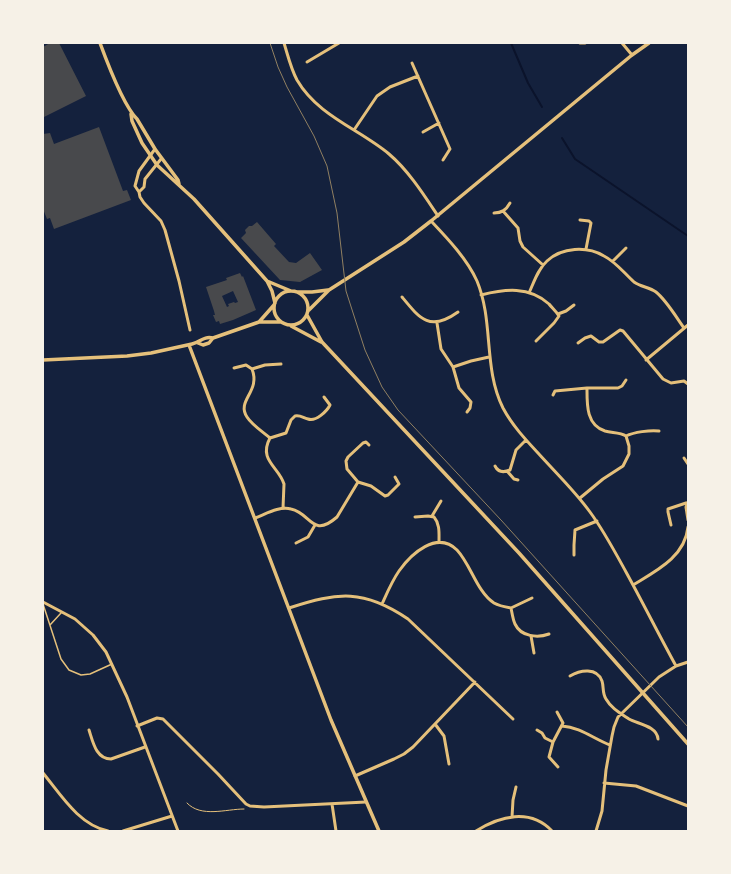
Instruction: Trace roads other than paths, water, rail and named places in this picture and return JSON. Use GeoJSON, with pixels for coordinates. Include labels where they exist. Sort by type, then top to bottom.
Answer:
{"type":"FeatureCollection","features":[{"type":"Feature","properties":{"kind":"street"},"geometry":{"type":"LineString","coordinates":[[100,43],[142,143],[157,165],[194,199],[267,281],[272,291],[275,304],[275,313],[282,322]]}},
{"type":"Feature","properties":{"kind":"street"},"geometry":{"type":"LineString","coordinates":[[284,43],[293,72],[310,98],[330,114],[385,150],[398,162],[438,216]]}},
{"type":"Feature","properties":{"kind":"street"},"geometry":{"type":"LineString","coordinates":[[307,62],[339,43]]}},
{"type":"Feature","properties":{"kind":"street"},"geometry":{"type":"LineString","coordinates":[[580,43],[585,43]]}},
{"type":"Feature","properties":{"kind":"street"},"geometry":{"type":"LineString","coordinates":[[622,43],[632,55]]}},
{"type":"Feature","properties":{"kind":"street"},"geometry":{"type":"LineString","coordinates":[[290,325],[298,324],[305,319],[308,312],[329,290],[404,242],[438,216],[632,55],[649,43]]}},
{"type":"Feature","properties":{"kind":"street"},"geometry":{"type":"LineString","coordinates":[[412,63],[450,149],[443,160]]}},
{"type":"Feature","properties":{"kind":"street"},"geometry":{"type":"LineString","coordinates":[[354,130],[373,100],[381,92],[396,84],[418,76]]}},
{"type":"Feature","properties":{"kind":"street"},"geometry":{"type":"LineString","coordinates":[[131,114],[137,119],[161,159],[178,180],[178,184]]}},
{"type":"Feature","properties":{"kind":"street"},"geometry":{"type":"LineString","coordinates":[[423,132],[439,123]]}},
{"type":"Feature","properties":{"kind":"street"},"geometry":{"type":"LineString","coordinates":[[155,149],[139,170],[135,186],[142,201],[159,218],[165,230],[179,281],[190,330]]}},
{"type":"Feature","properties":{"kind":"street"},"geometry":{"type":"LineString","coordinates":[[139,192],[144,187],[145,179],[161,159]]}},
{"type":"Feature","properties":{"kind":"street"},"geometry":{"type":"LineString","coordinates":[[494,213],[507,209],[510,203]]}},
{"type":"Feature","properties":{"kind":"street"},"geometry":{"type":"LineString","coordinates":[[503,211],[518,228],[520,241],[523,247],[543,265]]}},
{"type":"Feature","properties":{"kind":"street"},"geometry":{"type":"LineString","coordinates":[[580,220],[589,221],[591,223],[586,249]]}},
{"type":"Feature","properties":{"kind":"street"},"geometry":{"type":"LineString","coordinates":[[431,221],[467,265],[477,282],[486,325],[491,372],[497,396],[509,418],[526,440],[580,498],[597,521],[676,666]]}},
{"type":"Feature","properties":{"kind":"street"},"geometry":{"type":"LineString","coordinates":[[613,262],[626,248]]}},
{"type":"Feature","properties":{"kind":"street"},"geometry":{"type":"LineString","coordinates":[[529,293],[535,278],[543,265],[553,257],[576,249],[586,249],[605,256],[637,284],[654,291],[660,296],[684,328]]}},
{"type":"Feature","properties":{"kind":"street"},"geometry":{"type":"LineString","coordinates":[[267,281],[297,292],[329,290]]}},
{"type":"Feature","properties":{"kind":"street"},"geometry":{"type":"LineString","coordinates":[[481,296],[506,290],[529,293],[538,296],[547,302],[558,314]]}},
{"type":"Feature","properties":{"kind":"street"},"geometry":{"type":"LineString","coordinates":[[260,322],[281,295],[292,291]]}},
{"type":"Feature","properties":{"kind":"street"},"geometry":{"type":"LineString","coordinates":[[297,292],[305,297],[308,312],[322,342],[513,548],[688,744]]}},
{"type":"Feature","properties":{"kind":"street"},"geometry":{"type":"LineString","coordinates":[[402,297],[420,317],[430,322],[437,322],[458,312]]}},
{"type":"Feature","properties":{"kind":"street"},"geometry":{"type":"LineString","coordinates":[[558,314],[566,311],[574,305]]}},
{"type":"Feature","properties":{"kind":"street"},"geometry":{"type":"LineString","coordinates":[[536,341],[554,323],[559,316],[558,314]]}},
{"type":"Feature","properties":{"kind":"street"},"geometry":{"type":"LineString","coordinates":[[198,343],[201,339],[208,337],[213,338],[260,322],[282,322],[322,342]]}},
{"type":"Feature","properties":{"kind":"street"},"geometry":{"type":"LineString","coordinates":[[437,322],[441,349],[453,368],[459,388],[472,404],[467,412]]}},
{"type":"Feature","properties":{"kind":"street"},"geometry":{"type":"LineString","coordinates":[[646,360],[688,325]]}},
{"type":"Feature","properties":{"kind":"street"},"geometry":{"type":"LineString","coordinates":[[578,343],[591,336],[599,342],[603,342],[620,330],[623,331],[666,382],[671,383],[684,381],[688,384]]}},
{"type":"Feature","properties":{"kind":"street"},"geometry":{"type":"LineString","coordinates":[[43,360],[127,356],[151,353],[198,343],[203,345],[209,343],[213,338]]}},
{"type":"Feature","properties":{"kind":"street"},"geometry":{"type":"LineString","coordinates":[[189,345],[334,726],[379,831]]}},
{"type":"Feature","properties":{"kind":"street"},"geometry":{"type":"LineString","coordinates":[[453,368],[471,361],[490,357]]}},
{"type":"Feature","properties":{"kind":"street"},"geometry":{"type":"LineString","coordinates":[[252,370],[264,365],[281,364]]}},
{"type":"Feature","properties":{"kind":"street"},"geometry":{"type":"LineString","coordinates":[[234,368],[246,365],[252,370],[255,383],[245,401],[244,410],[248,418],[270,438]]}},
{"type":"Feature","properties":{"kind":"street"},"geometry":{"type":"LineString","coordinates":[[553,395],[555,391],[587,388],[618,388],[622,386],[626,380]]}},
{"type":"Feature","properties":{"kind":"street"},"geometry":{"type":"LineString","coordinates":[[580,498],[599,482],[623,466],[629,454],[628,439],[626,436],[600,429],[592,421],[588,411],[587,388]]}},
{"type":"Feature","properties":{"kind":"street"},"geometry":{"type":"LineString","coordinates":[[283,508],[283,480],[274,469],[268,458],[267,446],[270,438],[286,432],[291,420],[296,416],[303,416],[312,420],[318,417],[330,405],[324,397]]}},
{"type":"Feature","properties":{"kind":"street"},"geometry":{"type":"LineString","coordinates":[[626,436],[632,433],[659,431]]}},
{"type":"Feature","properties":{"kind":"street"},"geometry":{"type":"LineString","coordinates":[[507,472],[511,468],[516,450],[526,440]]}},
{"type":"Feature","properties":{"kind":"street"},"geometry":{"type":"LineString","coordinates":[[369,445],[366,442],[363,443],[348,457],[346,461],[347,468],[358,482],[371,486],[386,496],[399,484],[395,477]]}},
{"type":"Feature","properties":{"kind":"street"},"geometry":{"type":"LineString","coordinates":[[684,458],[688,464]]}},
{"type":"Feature","properties":{"kind":"street"},"geometry":{"type":"LineString","coordinates":[[494,466],[499,471],[507,472],[514,479],[518,480]]}},
{"type":"Feature","properties":{"kind":"street"},"geometry":{"type":"LineString","coordinates":[[255,518],[283,508],[296,510],[315,525],[327,524],[337,517],[358,482]]}},
{"type":"Feature","properties":{"kind":"street"},"geometry":{"type":"LineString","coordinates":[[432,516],[441,501]]}},
{"type":"Feature","properties":{"kind":"street"},"geometry":{"type":"LineString","coordinates":[[671,525],[668,509],[687,502],[686,506],[688,520]]}},
{"type":"Feature","properties":{"kind":"street"},"geometry":{"type":"LineString","coordinates":[[414,517],[432,516],[437,520],[439,542]]}},
{"type":"Feature","properties":{"kind":"street"},"geometry":{"type":"LineString","coordinates":[[574,555],[575,530],[597,521]]}},
{"type":"Feature","properties":{"kind":"street"},"geometry":{"type":"LineString","coordinates":[[296,543],[308,536],[315,525]]}},
{"type":"Feature","properties":{"kind":"street"},"geometry":{"type":"LineString","coordinates":[[633,586],[675,556],[687,540],[688,527]]}},
{"type":"Feature","properties":{"kind":"street"},"geometry":{"type":"LineString","coordinates":[[382,604],[394,580],[405,563],[426,546],[439,542],[445,543],[456,549],[490,600],[495,604],[511,608],[532,598]]}},
{"type":"Feature","properties":{"kind":"street"},"geometry":{"type":"LineString","coordinates":[[289,608],[316,599],[342,596],[360,598],[382,604],[408,619],[513,719]]}},
{"type":"Feature","properties":{"kind":"street"},"geometry":{"type":"LineString","coordinates":[[43,603],[63,611],[75,619],[94,635],[100,643],[112,664],[126,697],[178,831]]}},
{"type":"Feature","properties":{"kind":"street"},"geometry":{"type":"LineString","coordinates":[[511,608],[516,626],[523,632],[531,636],[539,637],[549,634]]}},
{"type":"Feature","properties":{"kind":"street"},"geometry":{"type":"LineString","coordinates":[[531,636],[534,653]]}},
{"type":"Feature","properties":{"kind":"street"},"geometry":{"type":"LineString","coordinates":[[596,831],[602,811],[604,783],[614,726],[621,714],[659,677],[676,666],[688,662]]}},
{"type":"Feature","properties":{"kind":"street"},"geometry":{"type":"LineString","coordinates":[[570,676],[583,671],[591,671],[599,675],[604,697],[621,714],[632,721],[650,728],[658,739]]}},
{"type":"Feature","properties":{"kind":"street"},"geometry":{"type":"LineString","coordinates":[[355,776],[404,754],[475,682]]}},
{"type":"Feature","properties":{"kind":"street"},"geometry":{"type":"LineString","coordinates":[[557,712],[561,719],[562,726],[553,742],[549,757],[558,767]]}},
{"type":"Feature","properties":{"kind":"street"},"geometry":{"type":"LineString","coordinates":[[137,726],[157,718],[163,719],[241,799],[250,806],[264,807],[366,802]]}},
{"type":"Feature","properties":{"kind":"street"},"geometry":{"type":"LineString","coordinates":[[435,724],[444,736],[449,764]]}},
{"type":"Feature","properties":{"kind":"street"},"geometry":{"type":"LineString","coordinates":[[562,726],[579,730],[599,741],[610,744]]}},
{"type":"Feature","properties":{"kind":"street"},"geometry":{"type":"LineString","coordinates":[[89,730],[98,753],[107,759],[111,759],[145,747]]}},
{"type":"Feature","properties":{"kind":"street"},"geometry":{"type":"LineString","coordinates":[[538,730],[545,738],[553,742]]}},
{"type":"Feature","properties":{"kind":"street"},"geometry":{"type":"LineString","coordinates":[[43,773],[77,814],[94,826],[108,831]]}},
{"type":"Feature","properties":{"kind":"street"},"geometry":{"type":"LineString","coordinates":[[604,783],[636,786],[688,806]]}},
{"type":"Feature","properties":{"kind":"street"},"geometry":{"type":"LineString","coordinates":[[512,817],[513,800],[516,787]]}},
{"type":"Feature","properties":{"kind":"street"},"geometry":{"type":"LineString","coordinates":[[332,804],[336,831]]}},
{"type":"Feature","properties":{"kind":"street"},"geometry":{"type":"LineString","coordinates":[[123,831],[172,816]]}},
{"type":"Feature","properties":{"kind":"street"},"geometry":{"type":"LineString","coordinates":[[476,831],[495,821],[521,816],[535,818],[552,831]]}},
{"type":"Feature","properties":{"kind":"lane"},"geometry":{"type":"LineString","coordinates":[[43,603],[61,659],[70,670],[82,675],[90,674],[112,664]]}},
{"type":"Feature","properties":{"kind":"lane"},"geometry":{"type":"LineString","coordinates":[[50,625],[63,611]]}},
{"type":"Feature","properties":{"kind":"waterway"},"geometry":{"type":"LineString","coordinates":[[511,43],[528,83],[542,107]]}},
{"type":"Feature","properties":{"kind":"waterway"},"geometry":{"type":"LineString","coordinates":[[562,138],[575,159],[688,236]]}},
{"type":"Feature","properties":{"kind":"tram line"},"geometry":{"type":"LineString","coordinates":[[270,43],[287,87],[314,136],[327,166],[337,213],[346,291],[365,350],[382,387],[398,410],[501,520],[688,727]]}}]}
